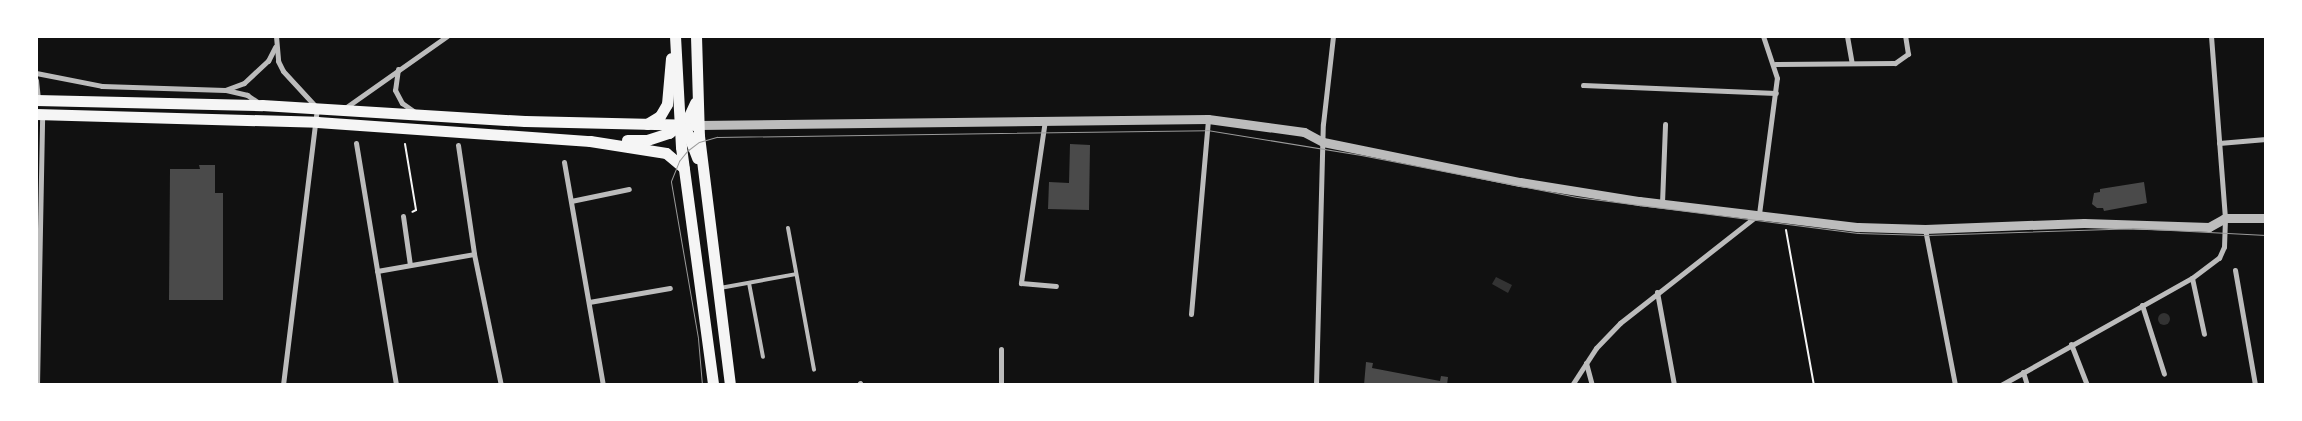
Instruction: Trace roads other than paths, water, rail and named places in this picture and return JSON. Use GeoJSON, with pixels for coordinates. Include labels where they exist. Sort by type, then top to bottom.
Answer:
{"type":"FeatureCollection","features":[{"type":"Feature","properties":{"kind":"main road"},"geometry":{"type":"LineString","coordinates":[[648,124],[660,116],[666,104],[674,36]]}},
{"type":"Feature","properties":{"kind":"main road"},"geometry":{"type":"LineString","coordinates":[[674,36],[679,126],[713,385]]}},
{"type":"Feature","properties":{"kind":"main road"},"geometry":{"type":"LineString","coordinates":[[696,36],[698,125],[730,385]]}},
{"type":"Feature","properties":{"kind":"main road"},"geometry":{"type":"LineString","coordinates":[[37,100],[262,105],[419,115],[679,126],[698,125]]}},
{"type":"Feature","properties":{"kind":"main road"},"geometry":{"type":"LineString","coordinates":[[39,114],[317,122],[590,141],[648,140],[669,133],[679,126],[688,118],[696,100]]}},
{"type":"Feature","properties":{"kind":"main road"},"geometry":{"type":"LineString","coordinates":[[679,126],[688,134],[704,176]]}},
{"type":"Feature","properties":{"kind":"main road"},"geometry":{"type":"LineString","coordinates":[[590,141],[666,153],[684,168]]}},
{"type":"Feature","properties":{"kind":"street"},"geometry":{"type":"LineString","coordinates":[[276,36],[278,62],[290,83],[317,108],[317,122],[283,385]]}},
{"type":"Feature","properties":{"kind":"street"},"geometry":{"type":"LineString","coordinates":[[342,109],[398,68],[447,36]]}},
{"type":"Feature","properties":{"kind":"street"},"geometry":{"type":"LineString","coordinates":[[1316,385],[1323,142],[1333,36]]}},
{"type":"Feature","properties":{"kind":"street"},"geometry":{"type":"LineString","coordinates":[[1572,385],[1604,338],[1657,292],[1759,214],[1776,92],[1775,64],[1763,36]]}},
{"type":"Feature","properties":{"kind":"street"},"geometry":{"type":"LineString","coordinates":[[1847,36],[1852,64]]}},
{"type":"Feature","properties":{"kind":"street"},"geometry":{"type":"LineString","coordinates":[[1775,64],[1895,63],[1908,54],[1905,36]]}},
{"type":"Feature","properties":{"kind":"street"},"geometry":{"type":"LineString","coordinates":[[2001,385],[2071,344],[2192,278],[2219,258],[2224,247],[2225,218],[2211,36]]}},
{"type":"Feature","properties":{"kind":"street"},"geometry":{"type":"LineString","coordinates":[[225,90],[244,83],[268,61],[276,47]]}},
{"type":"Feature","properties":{"kind":"street"},"geometry":{"type":"LineString","coordinates":[[398,68],[395,90],[402,103],[419,115]]}},
{"type":"Feature","properties":{"kind":"street"},"geometry":{"type":"LineString","coordinates":[[36,73],[102,86],[225,90],[247,95],[262,105]]}},
{"type":"Feature","properties":{"kind":"street"},"geometry":{"type":"LineString","coordinates":[[36,80],[37,100]]}},
{"type":"Feature","properties":{"kind":"street"},"geometry":{"type":"LineString","coordinates":[[1583,85],[1776,92]]}},
{"type":"Feature","properties":{"kind":"street"},"geometry":{"type":"LineString","coordinates":[[37,385],[39,114]]}},
{"type":"Feature","properties":{"kind":"street"},"geometry":{"type":"LineString","coordinates":[[1191,314],[1208,118]]}},
{"type":"Feature","properties":{"kind":"street"},"geometry":{"type":"LineString","coordinates":[[698,125],[1208,118],[1304,132],[1323,142],[1520,182],[1662,203],[1858,227],[1925,229],[2084,223],[2209,227],[2225,218],[2266,218]]}},
{"type":"Feature","properties":{"kind":"street"},"geometry":{"type":"LineString","coordinates":[[1045,119],[1021,283],[1056,286]]}},
{"type":"Feature","properties":{"kind":"street"},"geometry":{"type":"LineString","coordinates":[[1662,203],[1665,124]]}},
{"type":"Feature","properties":{"kind":"street"},"geometry":{"type":"LineString","coordinates":[[2219,143],[2266,139]]}},
{"type":"Feature","properties":{"kind":"street"},"geometry":{"type":"LineString","coordinates":[[356,143],[396,385]]}},
{"type":"Feature","properties":{"kind":"street"},"geometry":{"type":"LineString","coordinates":[[458,145],[474,254],[501,385]]}},
{"type":"Feature","properties":{"kind":"street"},"geometry":{"type":"LineString","coordinates":[[564,162],[603,385]]}},
{"type":"Feature","properties":{"kind":"street"},"geometry":{"type":"LineString","coordinates":[[571,201],[629,189]]}},
{"type":"Feature","properties":{"kind":"street"},"geometry":{"type":"LineString","coordinates":[[403,216],[410,265]]}},
{"type":"Feature","properties":{"kind":"street"},"geometry":{"type":"LineString","coordinates":[[1925,229],[1955,385]]}},
{"type":"Feature","properties":{"kind":"street"},"geometry":{"type":"LineString","coordinates":[[377,271],[474,254]]}},
{"type":"Feature","properties":{"kind":"street"},"geometry":{"type":"LineString","coordinates":[[2235,270],[2255,385]]}},
{"type":"Feature","properties":{"kind":"street"},"geometry":{"type":"LineString","coordinates":[[2192,278],[2204,334]]}},
{"type":"Feature","properties":{"kind":"street"},"geometry":{"type":"LineString","coordinates":[[589,302],[670,288]]}},
{"type":"Feature","properties":{"kind":"street"},"geometry":{"type":"LineString","coordinates":[[1657,292],[1674,385]]}},
{"type":"Feature","properties":{"kind":"street"},"geometry":{"type":"LineString","coordinates":[[2142,305],[2164,374]]}},
{"type":"Feature","properties":{"kind":"street"},"geometry":{"type":"LineString","coordinates":[[2071,344],[2087,385]]}},
{"type":"Feature","properties":{"kind":"street"},"geometry":{"type":"LineString","coordinates":[[1001,349],[1001,385]]}},
{"type":"Feature","properties":{"kind":"street"},"geometry":{"type":"LineString","coordinates":[[1586,362],[1592,385]]}},
{"type":"Feature","properties":{"kind":"street"},"geometry":{"type":"LineString","coordinates":[[2022,372],[2027,385]]}},
{"type":"Feature","properties":{"kind":"lane"},"geometry":{"type":"LineString","coordinates":[[788,228],[814,370]]}},
{"type":"Feature","properties":{"kind":"lane"},"geometry":{"type":"LineString","coordinates":[[718,289],[796,274]]}},
{"type":"Feature","properties":{"kind":"lane"},"geometry":{"type":"LineString","coordinates":[[750,283],[762,357]]}},
{"type":"Feature","properties":{"kind":"tram line"},"geometry":{"type":"LineString","coordinates":[[702,385],[698,338],[671,181],[679,161],[687,151],[699,142],[717,137],[1207,130],[1361,155],[1577,197],[1858,233],[1926,235],[2132,228],[2266,235]]}}]}
